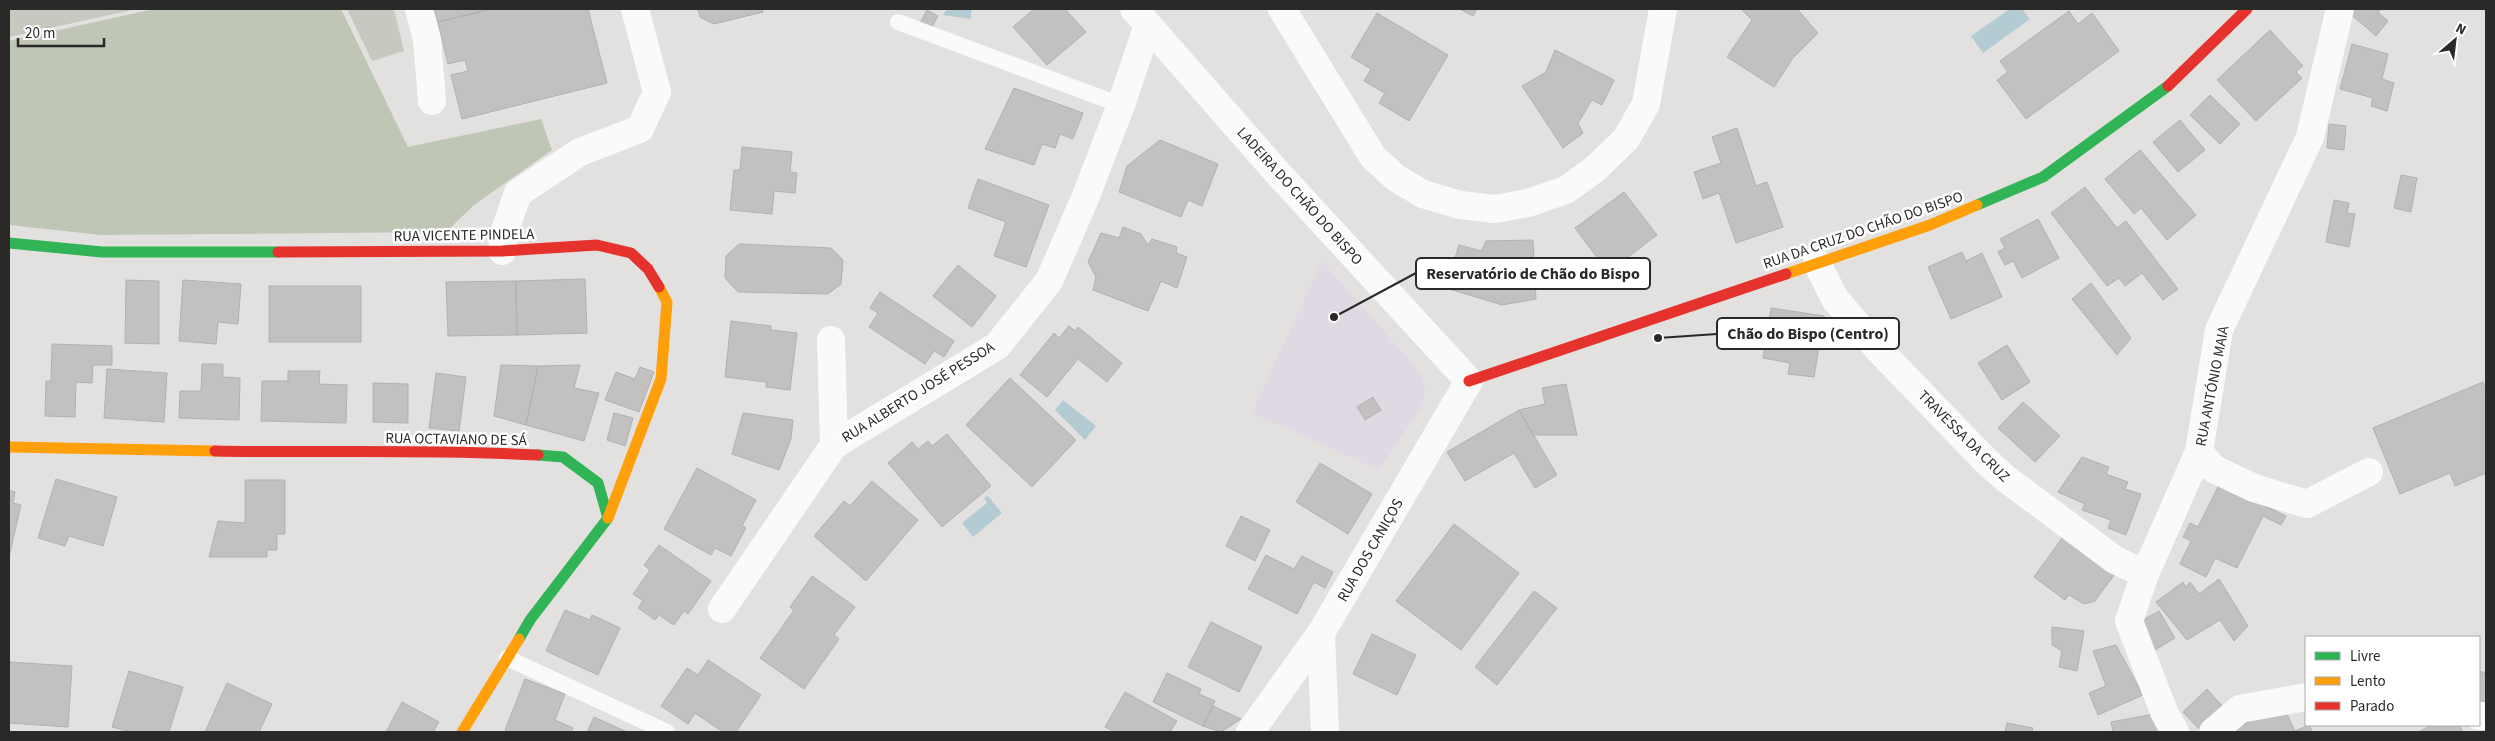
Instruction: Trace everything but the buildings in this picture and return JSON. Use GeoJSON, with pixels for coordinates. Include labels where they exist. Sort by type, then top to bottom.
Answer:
{"type":"FeatureCollection","features":[{"type":"Feature","properties":{"kind":"street"},"geometry":{"type":"LineString","coordinates":[[419,9],[427,40],[432,101]]}},
{"type":"Feature","properties":{"kind":"street"},"geometry":{"type":"LineString","coordinates":[[502,251],[504,233],[518,193],[580,152],[640,129],[657,92],[635,9]]}},
{"type":"Feature","properties":{"kind":"street"},"geometry":{"type":"LineString","coordinates":[[1282,9],[1373,157],[1396,178],[1423,194],[1460,205],[1495,209],[1528,203],[1566,190],[1595,169],[1626,139],[1646,104],[1663,9]]}},
{"type":"Feature","properties":{"kind":"street","name":"RUA DA CRUZ DO CHÃO DO BISPO"},"geometry":{"type":"LineString","coordinates":[[1469,381],[1930,225],[2043,177],[2173,82],[2247,9]]}},
{"type":"Feature","properties":{"kind":"street","name":"RUA ANTÓNIO MAIA"},"geometry":{"type":"LineString","coordinates":[[2175,732],[2164,712],[2129,621],[2145,574],[2199,452],[2220,330],[2310,137],[2340,9]]}},
{"type":"Feature","properties":{"kind":"street","name":"RUA ALBERTO JOSÉ PESSOA"},"geometry":{"type":"LineString","coordinates":[[722,609],[834,445],[996,346],[1049,281],[1086,196],[1121,105],[1141,17]]}},
{"type":"Feature","properties":{"kind":"street","name":"LADEIRA DO CHÃO DO BISPO"},"geometry":{"type":"LineString","coordinates":[[1141,17],[1275,170],[1469,381]]}},
{"type":"Feature","properties":{"kind":"street","name":"RUA VICENTE PINDELA"},"geometry":{"type":"LineString","coordinates":[[9,243],[102,252],[502,251],[597,245],[631,253],[648,269],[667,302],[661,379],[608,518]]}},
{"type":"Feature","properties":{"kind":"street","name":"TRAVESSA DA CRUZ"},"geometry":{"type":"LineString","coordinates":[[1817,263],[1834,299],[1985,460],[2005,478],[2115,560],[2145,574]]}},
{"type":"Feature","properties":{"kind":"street"},"geometry":{"type":"LineString","coordinates":[[832,340],[834,445]]}},
{"type":"Feature","properties":{"kind":"street","name":"RUA DOS CANIÇOS"},"geometry":{"type":"LineString","coordinates":[[1250,732],[1321,633],[1469,381]]}},
{"type":"Feature","properties":{"kind":"street","name":"RUA OCTAVIANO DE SÁ"},"geometry":{"type":"LineString","coordinates":[[9,447],[310,453],[469,451],[563,457],[598,483],[608,518]]}},
{"type":"Feature","properties":{"kind":"street"},"geometry":{"type":"LineString","coordinates":[[2199,452],[2214,469],[2254,488],[2307,504],[2369,472]]}},
{"type":"Feature","properties":{"kind":"street"},"geometry":{"type":"LineString","coordinates":[[462,732],[530,620],[608,518]]}},
{"type":"Feature","properties":{"kind":"street"},"geometry":{"type":"LineString","coordinates":[[1321,633],[1326,732]]}},
{"type":"Feature","properties":{"kind":"street"},"geometry":{"type":"LineString","coordinates":[[2213,732],[2240,709],[2305,697]]}},
{"type":"Feature","properties":{"kind":"lane"},"geometry":{"type":"LineString","coordinates":[[898,22],[1121,105]]}},
{"type":"Feature","properties":{"kind":"lane"},"geometry":{"type":"LineString","coordinates":[[507,658],[667,732]]}},
{"type":"Feature","properties":{"kind":"shaded area"},"geometry":{"type":"Polygon","coordinates":[[[9,9],[137,9],[9,37],[9,9]]]}},
{"type":"Feature","properties":{"kind":"shaded area"},"geometry":{"type":"Polygon","coordinates":[[[347,9],[394,9],[404,51],[372,61],[347,9]]]}},
{"type":"Feature","properties":{"kind":"shaded area"},"geometry":{"type":"Polygon","coordinates":[[[1322,261],[1421,373],[1425,389],[1424,403],[1379,470],[1252,413],[1322,261]]]}},
{"type":"Feature","properties":{"kind":"green space"},"geometry":{"type":"Polygon","coordinates":[[[154,9],[341,9],[408,147],[541,119],[552,150],[474,205],[446,232],[101,235],[9,225],[9,41],[154,9]]]}},
{"type":"Feature","properties":{"kind":"water"},"geometry":{"type":"Polygon","coordinates":[[[947,9],[971,9],[971,19],[943,15],[947,9]]]}},
{"type":"Feature","properties":{"kind":"water"},"geometry":{"type":"Polygon","coordinates":[[[2010,9],[2022,9],[2030,19],[1983,53],[1971,36],[2010,9]]]}},
{"type":"Feature","properties":{"kind":"water"},"geometry":{"type":"Polygon","coordinates":[[[1063,400],[1096,426],[1085,440],[1055,410],[1063,400]]]}},
{"type":"Feature","properties":{"kind":"water"},"geometry":{"type":"Polygon","coordinates":[[[988,496],[1002,513],[973,537],[962,523],[987,503],[984,498],[988,496]]]}},
{"type":"Feature","properties":{"kind":"traffic: fast"},"geometry":{"type":"LineString","coordinates":[[1977,205],[2043,177],[2168,86]]}},
{"type":"Feature","properties":{"kind":"traffic: fast"},"geometry":{"type":"LineString","coordinates":[[9,243],[102,252],[278,252]]}},
{"type":"Feature","properties":{"kind":"traffic: fast"},"geometry":{"type":"LineString","coordinates":[[519,639],[530,620],[608,518],[598,483],[563,457],[538,455]]}},
{"type":"Feature","properties":{"kind":"traffic: slow"},"geometry":{"type":"LineString","coordinates":[[1786,274],[1930,225],[1977,205]]}},
{"type":"Feature","properties":{"kind":"traffic: slow"},"geometry":{"type":"LineString","coordinates":[[608,518],[661,379],[667,302],[659,287]]}},
{"type":"Feature","properties":{"kind":"traffic: slow"},"geometry":{"type":"LineString","coordinates":[[9,447],[215,451]]}},
{"type":"Feature","properties":{"kind":"traffic: slow"},"geometry":{"type":"LineString","coordinates":[[462,732],[519,639]]}},
{"type":"Feature","properties":{"kind":"traffic: jam"},"geometry":{"type":"LineString","coordinates":[[2168,86],[2247,9]]}},
{"type":"Feature","properties":{"kind":"traffic: jam"},"geometry":{"type":"LineString","coordinates":[[278,252],[502,251],[597,245],[631,253],[648,269],[659,287]]}},
{"type":"Feature","properties":{"kind":"traffic: jam"},"geometry":{"type":"LineString","coordinates":[[1469,381],[1786,274]]}},
{"type":"Feature","properties":{"kind":"traffic: jam"},"geometry":{"type":"LineString","coordinates":[[215,451],[498,453],[538,455]]}},
{"type":"Feature","properties":{"kind":"place","name":"Reservatório de Chão do Bispo"},"geometry":{"type":"Point","coordinates":[1334,317]}},
{"type":"Feature","properties":{"kind":"place","name":"Chão do Bispo (Centro)"},"geometry":{"type":"Point","coordinates":[1658,338]}}]}
